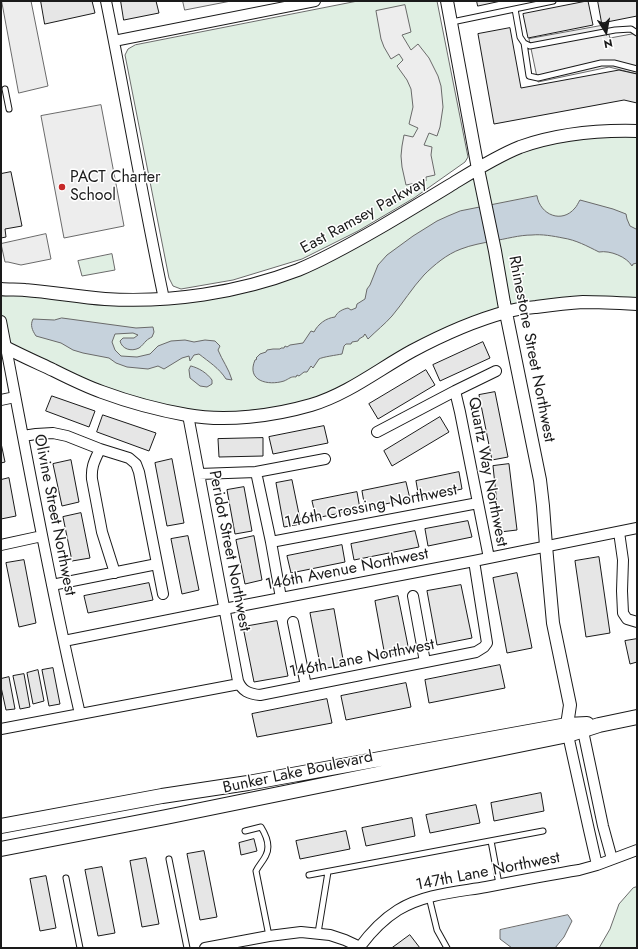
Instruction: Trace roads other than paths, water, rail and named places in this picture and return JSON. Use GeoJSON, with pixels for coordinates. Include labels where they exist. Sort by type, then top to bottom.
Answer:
{"type":"FeatureCollection","features":[{"type":"Feature","properties":{"kind":"main road","name":"Bunker Lake Boulevard"},"geometry":{"type":"LineString","coordinates":[[1,826],[162,796],[583,728],[637,717]]}},
{"type":"Feature","properties":{"kind":"main road","name":"Bunker Lake Boulevard"},"geometry":{"type":"LineString","coordinates":[[1,849],[166,817],[568,730]]}},
{"type":"Feature","properties":{"kind":"street"},"geometry":{"type":"LineString","coordinates":[[106,1],[149,229],[164,298]]}},
{"type":"Feature","properties":{"kind":"street"},"geometry":{"type":"LineString","coordinates":[[114,41],[315,1]]}},
{"type":"Feature","properties":{"kind":"street","name":"Rhinestone Street Northwest"},"geometry":{"type":"LineString","coordinates":[[447,1],[478,169],[540,480],[544,506],[553,623],[570,705],[568,730],[597,865]]}},
{"type":"Feature","properties":{"kind":"street","name":"East Ramsey Parkway"},"geometry":{"type":"LineString","coordinates":[[1,289],[24,290],[105,299],[136,300],[187,297],[248,285],[298,270],[325,258],[353,243],[492,160],[521,147],[544,140],[590,132],[637,131]]}},
{"type":"Feature","properties":{"kind":"street"},"geometry":{"type":"LineString","coordinates":[[3,346],[71,379],[101,392],[128,401],[188,415],[214,418],[260,416],[285,412],[312,405],[337,396],[410,352],[440,336],[506,312],[562,303],[583,302],[637,304]]}},
{"type":"Feature","properties":{"kind":"street","name":"Olivine Street Northwest"},"geometry":{"type":"LineString","coordinates":[[1,321],[3,346],[15,397],[52,585],[80,714]]}},
{"type":"Feature","properties":{"kind":"street"},"geometry":{"type":"LineString","coordinates":[[377,432],[496,371]]}},
{"type":"Feature","properties":{"kind":"street","name":"Quartz Way Northwest"},"geometry":{"type":"LineString","coordinates":[[455,391],[489,558]]}},
{"type":"Feature","properties":{"kind":"street"},"geometry":{"type":"LineString","coordinates":[[1,400],[15,397]]}},
{"type":"Feature","properties":{"kind":"street","name":"Peridot Street Northwest"},"geometry":{"type":"LineString","coordinates":[[188,415],[224,609],[242,687]]}},
{"type":"Feature","properties":{"kind":"street"},"geometry":{"type":"LineString","coordinates":[[23,436],[53,433],[67,436],[100,449],[129,458],[136,464],[139,472],[163,594]]}},
{"type":"Feature","properties":{"kind":"street"},"geometry":{"type":"LineString","coordinates":[[100,449],[94,463],[92,479],[102,532],[115,573]]}},
{"type":"Feature","properties":{"kind":"street"},"geometry":{"type":"LineString","coordinates":[[199,474],[256,472],[325,459]]}},
{"type":"Feature","properties":{"kind":"street"},"geometry":{"type":"LineString","coordinates":[[256,472],[281,598]]}},
{"type":"Feature","properties":{"kind":"street","name":"146th Crossing Northwest"},"geometry":{"type":"LineString","coordinates":[[271,542],[478,503]]}},
{"type":"Feature","properties":{"kind":"street","name":"146th Avenue Northwest"},"geometry":{"type":"LineString","coordinates":[[64,642],[637,528]]}},
{"type":"Feature","properties":{"kind":"street"},"geometry":{"type":"LineString","coordinates":[[618,532],[623,560],[623,613],[627,619],[637,622]]}},
{"type":"Feature","properties":{"kind":"street"},"geometry":{"type":"LineString","coordinates":[[1,545],[42,536]]}},
{"type":"Feature","properties":{"kind":"street","name":"Quartz Way Northwest"},"geometry":{"type":"LineString","coordinates":[[474,561],[487,643],[484,647]]}},
{"type":"Feature","properties":{"kind":"street"},"geometry":{"type":"LineString","coordinates":[[52,585],[157,564]]}},
{"type":"Feature","properties":{"kind":"street"},"geometry":{"type":"LineString","coordinates":[[413,596],[425,662]]}},
{"type":"Feature","properties":{"kind":"street"},"geometry":{"type":"LineString","coordinates":[[293,622],[306,686]]}},
{"type":"Feature","properties":{"kind":"street","name":"146th Lane Northwest"},"geometry":{"type":"LineString","coordinates":[[1,729],[80,714],[242,687],[253,694],[260,695],[476,652],[484,647]]}},
{"type":"Feature","properties":{"kind":"street","name":"Rhinestone Street Northwest"},"geometry":{"type":"LineString","coordinates":[[570,705],[583,728],[602,826],[612,859]]}},
{"type":"Feature","properties":{"kind":"street","name":"147th Lane Northwest"},"geometry":{"type":"LineString","coordinates":[[360,948],[377,926],[386,918],[399,909],[412,903],[429,897],[579,870],[637,850]]}},
{"type":"Feature","properties":{"kind":"street"},"geometry":{"type":"LineString","coordinates":[[205,948],[269,936],[301,932],[330,935],[345,940],[360,948]]}},
{"type":"Feature","properties":{"kind":"lane"},"geometry":{"type":"LineString","coordinates":[[451,22],[552,1]]}},
{"type":"Feature","properties":{"kind":"lane"},"geometry":{"type":"LineString","coordinates":[[516,9],[520,37],[524,43],[529,76],[538,78],[601,63],[614,63],[637,69]]}},
{"type":"Feature","properties":{"kind":"lane"},"geometry":{"type":"LineString","coordinates":[[524,43],[530,46],[637,27]]}},
{"type":"Feature","properties":{"kind":"lane"},"geometry":{"type":"LineString","coordinates":[[631,28],[637,33]]}},
{"type":"Feature","properties":{"kind":"lane"},"geometry":{"type":"LineString","coordinates":[[5,89],[9,109]]}},
{"type":"Feature","properties":{"kind":"lane"},"geometry":{"type":"LineString","coordinates":[[245,830],[261,827],[266,835],[268,846],[266,854],[256,871],[269,936]]}},
{"type":"Feature","properties":{"kind":"lane"},"geometry":{"type":"LineString","coordinates":[[309,875],[543,831]]}},
{"type":"Feature","properties":{"kind":"lane"},"geometry":{"type":"LineString","coordinates":[[491,841],[499,884]]}},
{"type":"Feature","properties":{"kind":"lane"},"geometry":{"type":"LineString","coordinates":[[169,859],[187,948]]}},
{"type":"Feature","properties":{"kind":"lane"},"geometry":{"type":"LineString","coordinates":[[318,933],[328,872]]}},
{"type":"Feature","properties":{"kind":"lane"},"geometry":{"type":"LineString","coordinates":[[66,878],[80,948]]}},
{"type":"Feature","properties":{"kind":"lane"},"geometry":{"type":"LineString","coordinates":[[429,897],[437,930],[448,948]]}},
{"type":"Feature","properties":{"kind":"place","name":"PACT Charter School"},"geometry":{"type":"Point","coordinates":[62,187]}}]}
